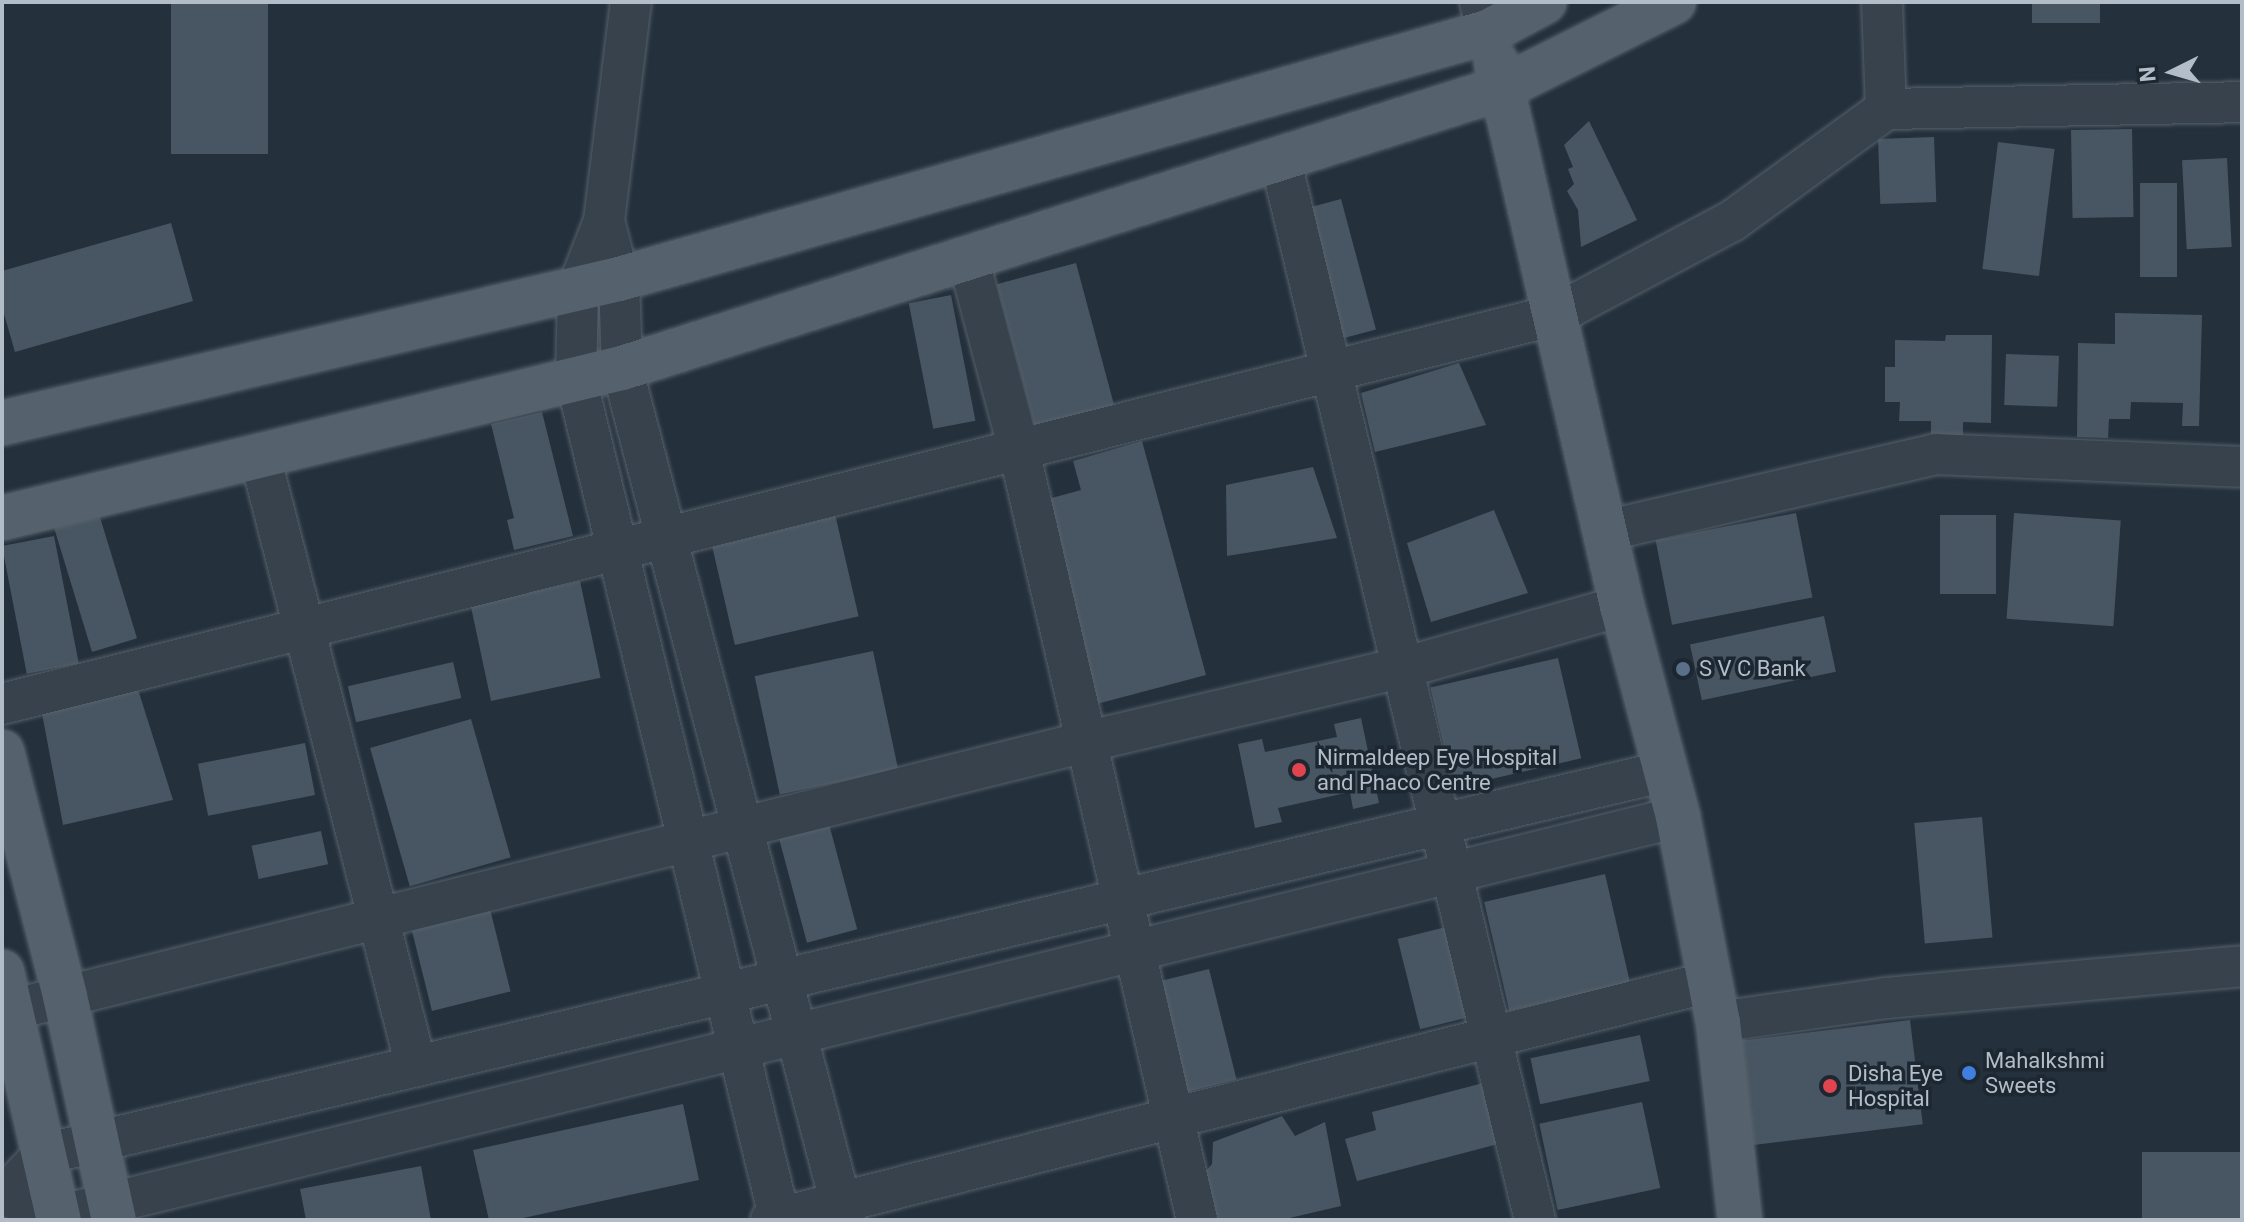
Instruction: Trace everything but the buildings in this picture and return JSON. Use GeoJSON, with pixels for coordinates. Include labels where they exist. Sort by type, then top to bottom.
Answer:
{"type":"FeatureCollection","features":[{"type":"Feature","properties":{"kind":"main road"},"geometry":{"type":"LineString","coordinates":[[2,423],[598,284],[1484,17],[1544,2]]}},
{"type":"Feature","properties":{"kind":"main road"},"geometry":{"type":"LineString","coordinates":[[2,518],[622,368],[1502,88],[1674,2]]}},
{"type":"Feature","properties":{"kind":"main road"},"geometry":{"type":"LineString","coordinates":[[1484,17],[1622,606],[1678,817],[1714,1002],[1740,1220]]}},
{"type":"Feature","properties":{"kind":"main road"},"geometry":{"type":"LineString","coordinates":[[2,752],[65,996],[112,1211]]}},
{"type":"Feature","properties":{"kind":"main road"},"geometry":{"type":"LineString","coordinates":[[7,991],[59,1218]]}},
{"type":"Feature","properties":{"kind":"street"},"geometry":{"type":"LineString","coordinates":[[631,2],[598,284],[576,379],[777,1219],[843,1212],[1174,1117],[1490,1039],[1714,1002],[1886,998],[2242,966]]}},
{"type":"Feature","properties":{"kind":"street"},"geometry":{"type":"LineString","coordinates":[[1882,2],[1886,109]]}},
{"type":"Feature","properties":{"kind":"street"},"geometry":{"type":"LineString","coordinates":[[2,704],[1555,315],[1732,221],[1886,109],[2242,102]]}},
{"type":"Feature","properties":{"kind":"street"},"geometry":{"type":"LineString","coordinates":[[1280,158],[1328,370],[1406,667],[1450,873],[1535,1220]]}},
{"type":"Feature","properties":{"kind":"street"},"geometry":{"type":"LineString","coordinates":[[968,258],[1019,450],[1132,951],[1197,1220]]}},
{"type":"Feature","properties":{"kind":"street"},"geometry":{"type":"LineString","coordinates":[[598,284],[843,1212]]}},
{"type":"Feature","properties":{"kind":"street"},"geometry":{"type":"LineString","coordinates":[[1605,531],[1936,454],[2242,467]]}},
{"type":"Feature","properties":{"kind":"street"},"geometry":{"type":"LineString","coordinates":[[260,456],[416,1066]]}},
{"type":"Feature","properties":{"kind":"street"},"geometry":{"type":"LineString","coordinates":[[7,991],[65,996],[1085,742],[1406,667],[1622,606]]}},
{"type":"Feature","properties":{"kind":"street"},"geometry":{"type":"LineString","coordinates":[[1666,771],[44,1154],[4,1195],[59,1218],[112,1211],[738,1050],[1678,817]]}},
{"type":"Feature","properties":{"kind":"place","name":"S V C Bank"},"geometry":{"type":"Point","coordinates":[1683,669]}},
{"type":"Feature","properties":{"kind":"place","name":"Nirmaldeep Eye Hospital and Phaco Centre"},"geometry":{"type":"Point","coordinates":[1299,770]}},
{"type":"Feature","properties":{"kind":"place","name":"Mahalkshmi Sweets"},"geometry":{"type":"Point","coordinates":[1969,1073]}},
{"type":"Feature","properties":{"kind":"place","name":"Disha Eye Hospital"},"geometry":{"type":"Point","coordinates":[1830,1086]}}]}
